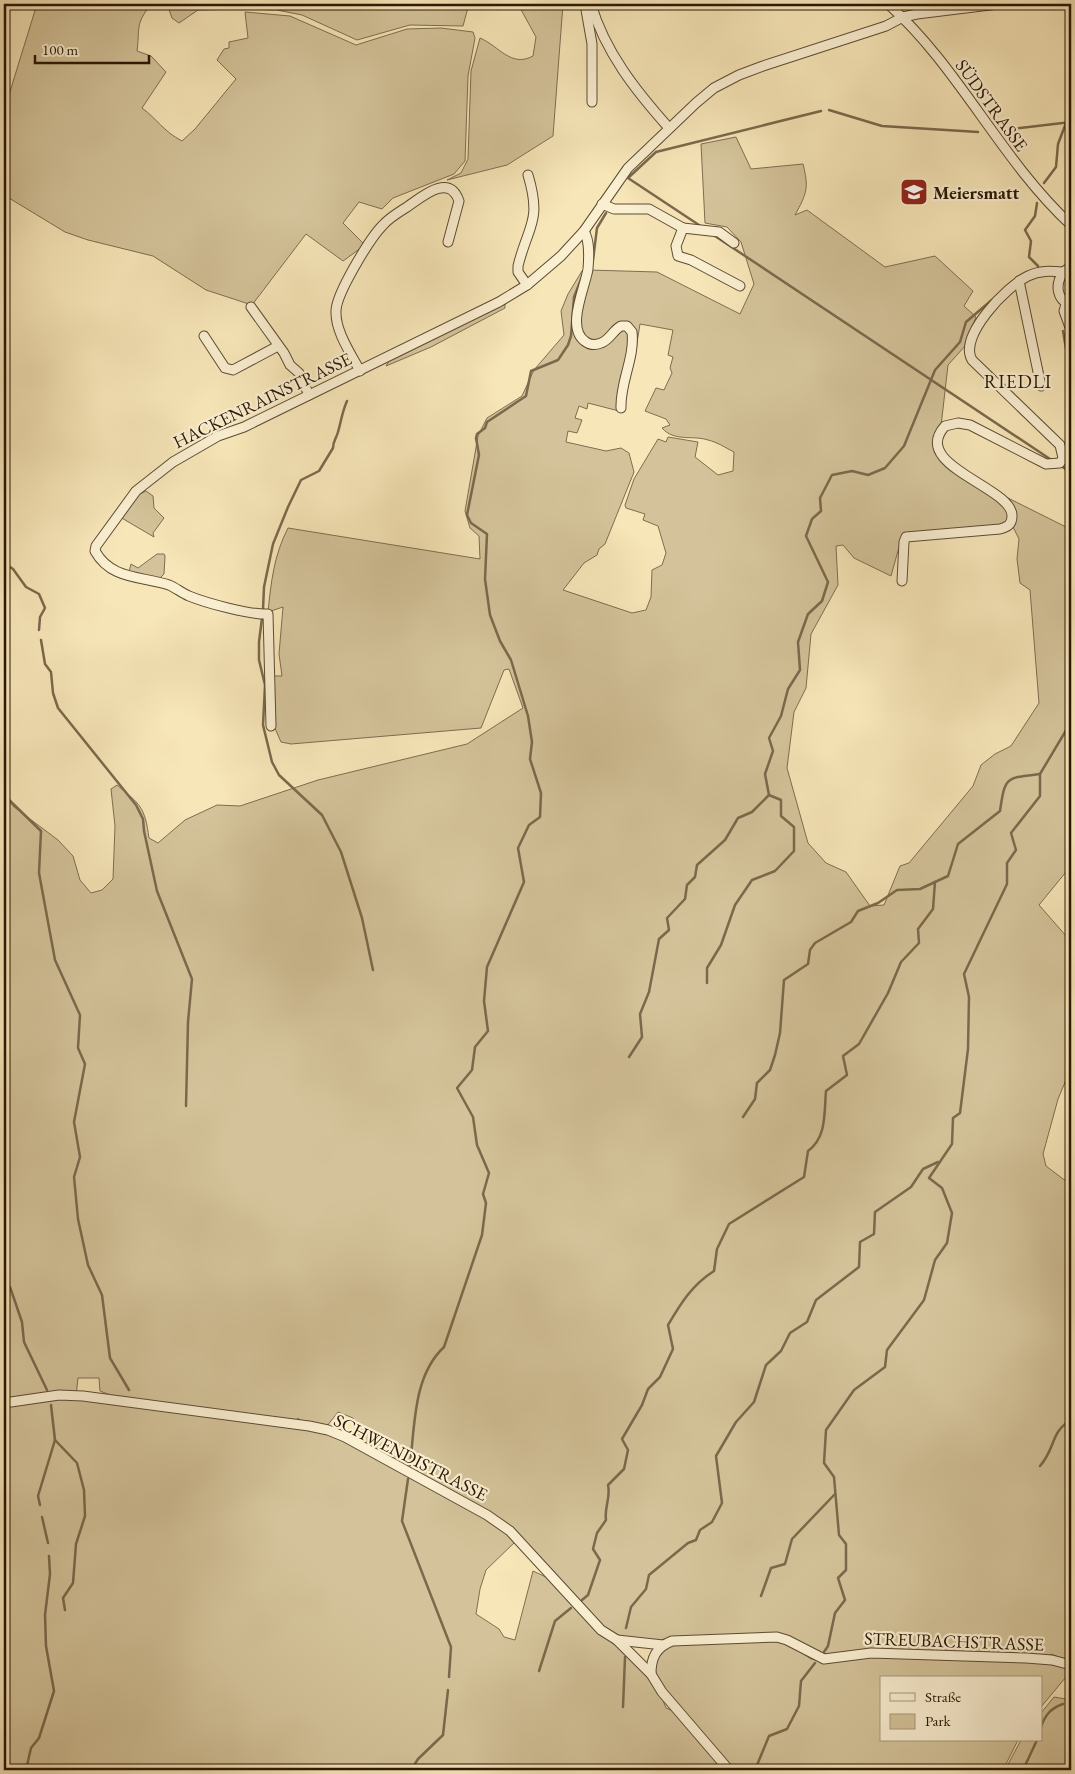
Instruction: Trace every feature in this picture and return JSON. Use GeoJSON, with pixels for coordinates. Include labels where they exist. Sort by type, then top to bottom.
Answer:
{"type":"FeatureCollection","features":[{"type":"Feature","properties":{"kind":"street"},"geometry":{"type":"LineString","coordinates":[[585,4],[592,44],[592,102]]}},
{"type":"Feature","properties":{"kind":"street"},"geometry":{"type":"LineString","coordinates":[[590,4],[602,34],[616,60],[639,92],[669,128]]}},
{"type":"Feature","properties":{"kind":"street","name":"SÜDSTRASSE"},"geometry":{"type":"LineString","coordinates":[[888,4],[919,34],[1027,180],[1071,225]]}},
{"type":"Feature","properties":{"kind":"street","name":"HACKENRAINSTRASSE"},"geometry":{"type":"LineString","coordinates":[[271,726],[268,614],[204,601],[187,596],[169,585],[131,578],[111,570],[94,551],[136,491],[152,477],[218,436],[244,427],[360,371],[499,302],[527,285],[584,231],[628,168],[714,88],[739,75],[886,26],[903,17],[998,4]]}},
{"type":"Feature","properties":{"kind":"street"},"geometry":{"type":"LineString","coordinates":[[527,285],[518,272],[518,266],[535,215],[535,204],[528,176]]}},
{"type":"Feature","properties":{"kind":"street"},"geometry":{"type":"LineString","coordinates":[[360,371],[342,336],[336,311],[343,288],[382,226],[431,190],[446,187],[453,190],[458,201],[448,242]]}},
{"type":"Feature","properties":{"kind":"street"},"geometry":{"type":"LineString","coordinates":[[602,204],[614,209],[649,209],[683,228],[720,232],[734,243]]}},
{"type":"Feature","properties":{"kind":"street"},"geometry":{"type":"LineString","coordinates":[[683,228],[676,246],[678,256],[691,260],[740,286]]}},
{"type":"Feature","properties":{"kind":"street"},"geometry":{"type":"LineString","coordinates":[[584,231],[587,237],[588,269],[577,310],[578,333],[588,343],[594,345],[606,340],[621,326],[627,326],[632,332],[632,346],[621,391],[621,408]]}},
{"type":"Feature","properties":{"kind":"street"},"geometry":{"type":"LineString","coordinates":[[902,581],[904,542],[906,537],[1000,529],[1007,526],[1012,520],[1012,511],[1006,503],[974,482],[941,454],[937,447],[938,438],[945,426],[958,423],[970,425],[1046,464],[1060,463],[1063,458],[1060,445],[972,360],[968,351],[973,335],[997,300],[1019,281],[1041,272],[1067,269]]}},
{"type":"Feature","properties":{"kind":"street"},"geometry":{"type":"LineString","coordinates":[[1067,269],[1057,287],[1061,299],[1069,305],[1064,311],[1071,330]]}},
{"type":"Feature","properties":{"kind":"street"},"geometry":{"type":"LineString","coordinates":[[1019,281],[1041,386]]}},
{"type":"Feature","properties":{"kind":"street"},"geometry":{"type":"LineString","coordinates":[[251,307],[290,364],[299,373],[309,395]]}},
{"type":"Feature","properties":{"kind":"street"},"geometry":{"type":"LineString","coordinates":[[204,336],[226,368],[233,370],[278,346]]}},
{"type":"Feature","properties":{"kind":"street","name":"SCHWENDISTRASSE"},"geometry":{"type":"LineString","coordinates":[[4,1403],[60,1395],[83,1396],[328,1430],[487,1515],[510,1531],[601,1630],[617,1640],[651,1674],[662,1692],[729,1770]]}},
{"type":"Feature","properties":{"kind":"street","name":"STREUBACHSTRASSE"},"geometry":{"type":"LineString","coordinates":[[617,1640],[662,1645],[672,1641],[776,1637],[787,1640],[824,1659],[871,1653],[1026,1658],[1052,1660],[1071,1665]]}},
{"type":"Feature","properties":{"kind":"street"},"geometry":{"type":"LineString","coordinates":[[651,1674],[651,1663],[662,1645]]}},
{"type":"Feature","properties":{"kind":"green space"},"geometry":{"type":"Polygon","coordinates":[[[37,4],[164,4],[164,7],[150,6],[140,22],[137,51],[151,56],[166,72],[142,108],[182,141],[195,129],[236,79],[217,60],[224,49],[229,48],[229,42],[248,38],[245,12],[290,16],[356,45],[407,29],[441,28],[473,32],[475,38],[468,76],[465,161],[454,174],[393,198],[382,209],[359,202],[343,223],[365,245],[343,261],[306,234],[252,305],[206,290],[153,256],[88,240],[65,232],[4,195],[4,111],[37,4]]]}},
{"type":"Feature","properties":{"kind":"green space"},"geometry":{"type":"Polygon","coordinates":[[[167,4],[469,4],[463,26],[410,25],[357,40],[302,15],[277,10],[198,10],[179,23],[172,18],[167,4]]]}},
{"type":"Feature","properties":{"kind":"green space"},"geometry":{"type":"Polygon","coordinates":[[[518,4],[563,4],[553,136],[507,165],[447,180],[461,173],[468,159],[471,71],[480,38],[512,58],[525,59],[533,56],[536,37],[518,4]]]}},
{"type":"Feature","properties":{"kind":"green space"},"geometry":{"type":"Polygon","coordinates":[[[736,137],[751,169],[803,164],[806,190],[795,215],[807,210],[885,267],[935,256],[973,291],[964,306],[976,317],[965,346],[948,365],[941,426],[934,441],[939,453],[956,471],[1008,508],[1010,512],[1009,521],[1001,526],[906,534],[901,540],[891,576],[854,558],[843,545],[836,546],[838,585],[811,634],[806,688],[794,712],[787,768],[808,843],[826,863],[846,872],[870,906],[884,905],[900,866],[909,863],[973,786],[981,765],[995,754],[1011,746],[1039,703],[1030,590],[1020,583],[1017,559],[1019,539],[1012,525],[1014,514],[1010,505],[994,491],[1068,528],[1071,522],[1071,763],[1067,764],[1070,867],[1039,905],[1067,937],[1071,947],[1071,1068],[1058,1099],[1043,1154],[1046,1166],[1071,1185],[1071,1662],[1051,1654],[1048,1658],[871,1650],[828,1658],[789,1639],[773,1635],[654,1641],[616,1637],[598,1626],[512,1531],[488,1513],[360,1443],[362,1441],[357,1436],[353,1418],[338,1412],[327,1426],[302,1423],[298,1418],[296,1422],[292,1422],[123,1400],[100,1391],[99,1378],[78,1378],[76,1396],[330,1432],[487,1517],[516,1541],[486,1570],[480,1589],[476,1614],[499,1629],[504,1637],[515,1640],[533,1571],[548,1578],[580,1610],[579,1612],[630,1655],[660,1693],[666,1708],[676,1712],[727,1770],[4,1770],[4,795],[14,807],[58,840],[73,856],[80,880],[91,893],[102,890],[113,879],[115,826],[111,789],[117,785],[140,807],[146,819],[149,838],[158,843],[185,820],[217,805],[240,806],[318,780],[467,744],[523,708],[509,669],[504,670],[481,728],[291,744],[281,742],[274,726],[274,676],[282,676],[279,654],[283,607],[268,612],[270,590],[279,548],[288,528],[480,559],[479,536],[470,528],[465,511],[478,436],[487,418],[522,396],[534,370],[564,335],[561,311],[568,294],[582,271],[586,270],[575,320],[579,338],[589,346],[601,346],[615,333],[625,328],[629,332],[630,349],[619,401],[619,411],[588,403],[587,409],[579,406],[575,418],[582,420],[577,433],[568,431],[566,442],[606,451],[621,448],[629,453],[634,472],[605,544],[599,549],[597,555],[584,563],[563,590],[632,613],[646,610],[651,597],[652,570],[662,565],[666,553],[658,526],[643,520],[645,514],[626,508],[625,505],[634,479],[658,439],[666,442],[668,437],[698,442],[695,457],[718,475],[733,471],[734,452],[708,440],[672,435],[662,428],[670,425],[666,419],[645,411],[656,388],[664,390],[672,373],[670,368],[673,357],[668,355],[673,330],[640,324],[636,349],[633,349],[631,329],[626,323],[621,323],[604,339],[593,343],[582,335],[579,318],[580,307],[589,270],[657,272],[740,314],[754,284],[741,242],[727,227],[705,223],[701,144],[736,137]]]}},
{"type":"Feature","properties":{"kind":"green space"},"geometry":{"type":"Polygon","coordinates":[[[505,303],[505,308],[431,347],[386,366],[389,361],[505,303]]]}},
{"type":"Feature","properties":{"kind":"green space"},"geometry":{"type":"Polygon","coordinates":[[[146,491],[153,496],[154,508],[164,518],[153,533],[154,537],[120,517],[132,498],[146,491]]]}},
{"type":"Feature","properties":{"kind":"green space"},"geometry":{"type":"Polygon","coordinates":[[[157,554],[164,554],[165,556],[164,574],[158,580],[129,572],[131,564],[138,568],[157,554]]]}},
{"type":"Feature","properties":{"kind":"green space"},"geometry":{"type":"Polygon","coordinates":[[[776,1639],[786,1642],[811,1659],[828,1663],[858,1655],[1041,1661],[1071,1669],[1071,1671],[1042,1706],[1042,1676],[880,1676],[880,1742],[1017,1742],[1003,1770],[732,1770],[654,1676],[656,1658],[670,1644],[776,1639]]]}},
{"type":"Feature","properties":{"kind":"green space"},"geometry":{"type":"Polygon","coordinates":[[[1054,1697],[1071,1700],[1071,1770],[1005,1770],[1020,1742],[1042,1742],[1042,1712],[1054,1697]]]}},
{"type":"Feature","properties":{"kind":"waterway"},"geometry":{"type":"LineString","coordinates":[[829,110],[882,126],[978,132]]}},
{"type":"Feature","properties":{"kind":"waterway"},"geometry":{"type":"LineString","coordinates":[[702,227],[628,178],[656,152],[821,111]]}},
{"type":"Feature","properties":{"kind":"waterway"},"geometry":{"type":"LineString","coordinates":[[1003,130],[1071,122]]}},
{"type":"Feature","properties":{"kind":"waterway"},"geometry":{"type":"LineString","coordinates":[[1044,183],[1056,167],[1058,144],[1066,123]]}},
{"type":"Feature","properties":{"kind":"waterway"},"geometry":{"type":"LineString","coordinates":[[1037,203],[1035,216],[1025,230],[1031,241],[1029,257],[1038,266]]}},
{"type":"Feature","properties":{"kind":"waterway"},"geometry":{"type":"LineString","coordinates":[[593,260],[597,228],[606,213]]}},
{"type":"Feature","properties":{"kind":"waterway"},"geometry":{"type":"LineString","coordinates":[[712,234],[1053,461]]}},
{"type":"Feature","properties":{"kind":"waterway"},"geometry":{"type":"LineString","coordinates":[[410,1465],[417,1402],[421,1387],[426,1372],[444,1347],[482,1235],[486,1203],[483,1194],[489,1173],[477,1145],[473,1117],[457,1088],[472,1070],[475,1047],[488,1031],[484,1001],[487,967],[524,882],[518,848],[529,825],[540,817],[541,793],[530,759],[532,742],[528,716],[511,660],[500,641],[490,615],[485,579],[487,534],[471,523],[467,515],[479,455],[476,438],[477,434],[485,428],[487,422],[526,396],[531,371],[558,360],[568,345],[571,336],[574,297],[582,277]]}},
{"type":"Feature","properties":{"kind":"waterway"},"geometry":{"type":"LineString","coordinates":[[769,795],[765,774],[773,751],[769,738],[781,716],[788,689],[800,670],[798,642],[808,614],[822,601],[828,582],[806,536],[812,519],[821,511],[820,498],[832,475],[852,471],[868,475],[885,468],[904,446],[935,370],[960,342],[966,322],[993,299]]}},
{"type":"Feature","properties":{"kind":"waterway"},"geometry":{"type":"LineString","coordinates":[[1063,331],[1071,378]]}},
{"type":"Feature","properties":{"kind":"waterway"},"geometry":{"type":"LineString","coordinates":[[263,610],[264,587],[273,544],[301,480],[319,471],[333,448],[347,401]]}},
{"type":"Feature","properties":{"kind":"waterway"},"geometry":{"type":"LineString","coordinates":[[1060,465],[1071,473]]}},
{"type":"Feature","properties":{"kind":"waterway"},"geometry":{"type":"LineString","coordinates":[[4,563],[13,569],[26,587],[39,594],[45,608],[40,617],[39,630]]}},
{"type":"Feature","properties":{"kind":"waterway"},"geometry":{"type":"LineString","coordinates":[[262,618],[259,660],[265,685],[263,725],[272,762],[279,775],[322,815],[341,852],[362,918],[373,970]]}},
{"type":"Feature","properties":{"kind":"waterway"},"geometry":{"type":"LineString","coordinates":[[41,640],[45,664],[51,672],[53,693],[58,708],[136,805],[143,819],[157,891],[192,979],[188,1022],[186,1106]]}},
{"type":"Feature","properties":{"kind":"waterway"},"geometry":{"type":"LineString","coordinates":[[824,1652],[828,1646],[835,1613],[845,1600],[838,1578],[846,1570],[846,1544],[839,1535],[834,1477],[824,1463],[826,1430],[854,1390],[885,1367],[887,1350],[924,1300],[935,1260],[947,1243],[952,1213],[942,1188],[929,1178],[952,1144],[953,1118],[960,1113],[968,1049],[969,997],[964,974],[1007,884],[1007,863],[1016,850],[1011,833],[1040,796],[1040,774],[1071,722]]}},
{"type":"Feature","properties":{"kind":"waterway"},"geometry":{"type":"LineString","coordinates":[[582,1600],[588,1595],[600,1560],[593,1549],[597,1533],[606,1520],[609,1494],[608,1485],[624,1469],[628,1450],[622,1439],[642,1405],[648,1389],[660,1377],[673,1349],[668,1325],[693,1288],[714,1271],[717,1249],[729,1224],[804,1177],[808,1151],[819,1139],[822,1132],[826,1091],[847,1075],[843,1056],[859,1044],[888,993],[901,962],[919,943],[918,929],[933,909],[935,882],[948,876],[958,844],[1000,811],[1004,791],[1009,781],[1014,778],[1040,774]]}},
{"type":"Feature","properties":{"kind":"waterway"},"geometry":{"type":"LineString","coordinates":[[4,795],[41,831],[39,873],[55,960],[80,1015],[78,1048],[85,1064],[74,1122],[80,1157],[74,1177],[78,1219],[88,1265],[102,1295],[110,1358],[129,1390]]}},
{"type":"Feature","properties":{"kind":"waterway"},"geometry":{"type":"LineString","coordinates":[[707,983],[707,968],[721,945],[735,905],[752,880],[775,871],[794,851],[794,827],[781,816],[781,800],[769,795]]}},
{"type":"Feature","properties":{"kind":"waterway"},"geometry":{"type":"LineString","coordinates":[[629,1057],[642,1037],[640,1014],[649,992],[659,939],[669,930],[667,918],[685,899],[687,885],[695,877],[697,865],[725,840],[738,818],[752,812],[769,795]]}},
{"type":"Feature","properties":{"kind":"waterway"},"geometry":{"type":"LineString","coordinates":[[743,1117],[755,1099],[757,1083],[770,1070],[775,1055],[780,1033],[784,980],[808,964],[810,950],[815,943],[851,922],[858,911],[878,903],[897,890],[920,889],[935,882]]}},
{"type":"Feature","properties":{"kind":"waterway"},"geometry":{"type":"LineString","coordinates":[[626,1628],[631,1607],[646,1589],[649,1575],[688,1543],[696,1540],[700,1530],[712,1522],[722,1503],[716,1456],[736,1422],[754,1402],[766,1365],[781,1351],[790,1333],[807,1322],[816,1300],[859,1267],[860,1242],[874,1234],[875,1212],[911,1187],[923,1169],[938,1162]]}},
{"type":"Feature","properties":{"kind":"waterway"},"geometry":{"type":"LineString","coordinates":[[4,1283],[10,1287],[22,1322],[24,1342],[47,1390]]}},
{"type":"Feature","properties":{"kind":"waterway"},"geometry":{"type":"LineString","coordinates":[[40,1505],[38,1496],[55,1440],[51,1405]]}},
{"type":"Feature","properties":{"kind":"waterway"},"geometry":{"type":"LineString","coordinates":[[1040,1466],[1049,1453],[1056,1435],[1071,1420]]}},
{"type":"Feature","properties":{"kind":"waterway"},"geometry":{"type":"LineString","coordinates":[[55,1440],[77,1463],[84,1490],[85,1516],[76,1544],[73,1583],[63,1598],[65,1610]]}},
{"type":"Feature","properties":{"kind":"waterway"},"geometry":{"type":"LineString","coordinates":[[408,1479],[402,1521],[451,1647],[449,1677]]}},
{"type":"Feature","properties":{"kind":"waterway"},"geometry":{"type":"LineString","coordinates":[[761,1596],[771,1568],[785,1564],[792,1539],[835,1494]]}},
{"type":"Feature","properties":{"kind":"waterway"},"geometry":{"type":"LineString","coordinates":[[42,1517],[48,1543]]}},
{"type":"Feature","properties":{"kind":"waterway"},"geometry":{"type":"LineString","coordinates":[[26,1770],[31,1748],[39,1738],[54,1691],[46,1646],[45,1615],[50,1574],[49,1556]]}},
{"type":"Feature","properties":{"kind":"waterway"},"geometry":{"type":"LineString","coordinates":[[539,1671],[555,1621],[571,1608]]}},
{"type":"Feature","properties":{"kind":"waterway"},"geometry":{"type":"LineString","coordinates":[[623,1707],[625,1657]]}},
{"type":"Feature","properties":{"kind":"waterway"},"geometry":{"type":"LineString","coordinates":[[755,1770],[769,1736],[787,1729],[799,1706],[801,1681],[815,1663]]}},
{"type":"Feature","properties":{"kind":"waterway"},"geometry":{"type":"LineString","coordinates":[[411,1770],[418,1759],[443,1735],[448,1690]]}},
{"type":"Feature","properties":{"kind":"waterway"},"geometry":{"type":"LineString","coordinates":[[1042,1724],[1049,1713],[1063,1704]]}},
{"type":"Feature","properties":{"kind":"waterway"},"geometry":{"type":"LineString","coordinates":[[1023,1770],[1036,1742]]}},
{"type":"Feature","properties":{"kind":"place","name":"Meiersmatt"},"geometry":{"type":"Point","coordinates":[914,192]}},
{"type":"Feature","properties":{"kind":"district","name":"RIEDLI"},"geometry":{"type":"Point","coordinates":[1018,381]}}]}
